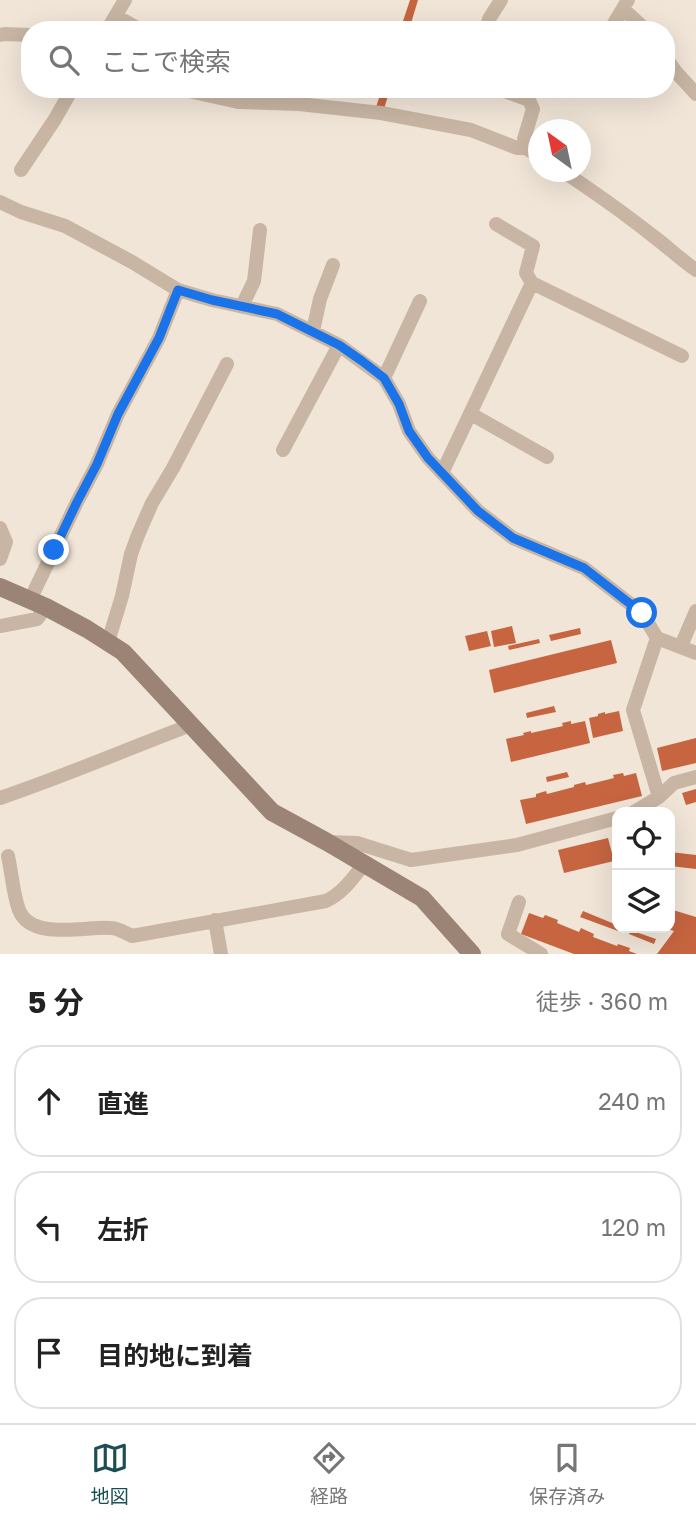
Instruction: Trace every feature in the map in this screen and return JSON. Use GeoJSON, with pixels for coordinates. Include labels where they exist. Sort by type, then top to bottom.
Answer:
{"type":"FeatureCollection","features":[{"type":"Feature","properties":{"kind":"street"},"geometry":{"type":"LineString","coordinates":[[113,21],[125,0]]}},
{"type":"Feature","properties":{"kind":"street"},"geometry":{"type":"LineString","coordinates":[[488,21],[501,0]]}},
{"type":"Feature","properties":{"kind":"street"},"geometry":{"type":"LineString","coordinates":[[616,21],[626,4],[639,21]]}},
{"type":"Feature","properties":{"kind":"street"},"geometry":{"type":"LineString","coordinates":[[116,16],[125,21]]}},
{"type":"Feature","properties":{"kind":"street"},"geometry":{"type":"LineString","coordinates":[[0,35],[21,35]]}},
{"type":"Feature","properties":{"kind":"street"},"geometry":{"type":"LineString","coordinates":[[675,71],[696,94]]}},
{"type":"Feature","properties":{"kind":"street"},"geometry":{"type":"LineString","coordinates":[[21,170],[67,98]]}},
{"type":"Feature","properties":{"kind":"street"},"geometry":{"type":"LineString","coordinates":[[220,98],[238,102],[299,104],[381,113],[471,130],[528,151]]}},
{"type":"Feature","properties":{"kind":"street"},"geometry":{"type":"LineString","coordinates":[[524,98],[529,100],[533,109],[530,119]]}},
{"type":"Feature","properties":{"kind":"street"},"geometry":{"type":"LineString","coordinates":[[528,126],[524,139],[528,146]]}},
{"type":"Feature","properties":{"kind":"street"},"geometry":{"type":"LineString","coordinates":[[579,182],[615,206],[696,270]]}},
{"type":"Feature","properties":{"kind":"street"},"geometry":{"type":"LineString","coordinates":[[1,204],[65,226],[178,290],[277,314],[339,345],[384,378],[399,404],[409,431],[428,458],[478,511],[513,538],[584,568],[642,613],[657,638],[696,653]]}},
{"type":"Feature","properties":{"kind":"street"},"geometry":{"type":"LineString","coordinates":[[496,224],[533,246],[526,274],[532,283],[682,356]]}},
{"type":"Feature","properties":{"kind":"street"},"geometry":{"type":"LineString","coordinates":[[242,306],[254,281],[260,230]]}},
{"type":"Feature","properties":{"kind":"street"},"geometry":{"type":"LineString","coordinates":[[313,331],[320,299],[333,265]]}},
{"type":"Feature","properties":{"kind":"street"},"geometry":{"type":"LineString","coordinates":[[442,473],[532,283]]}},
{"type":"Feature","properties":{"kind":"street"},"geometry":{"type":"LineString","coordinates":[[0,626],[37,619],[38,604],[77,502],[118,414],[159,338],[178,290]]}},
{"type":"Feature","properties":{"kind":"street"},"geometry":{"type":"LineString","coordinates":[[384,378],[420,301]]}},
{"type":"Feature","properties":{"kind":"street"},"geometry":{"type":"LineString","coordinates":[[283,450],[339,345]]}},
{"type":"Feature","properties":{"kind":"street"},"geometry":{"type":"LineString","coordinates":[[108,642],[138,535],[152,503],[227,364]]}},
{"type":"Feature","properties":{"kind":"street"},"geometry":{"type":"LineString","coordinates":[[471,414],[547,457]]}},
{"type":"Feature","properties":{"kind":"street"},"geometry":{"type":"LineString","coordinates":[[0,528],[6,542],[0,559]]}},
{"type":"Feature","properties":{"kind":"street"},"geometry":{"type":"LineString","coordinates":[[0,587],[87,629],[123,652],[272,812],[422,898],[472,954]]}},
{"type":"Feature","properties":{"kind":"street"},"geometry":{"type":"LineString","coordinates":[[681,646],[696,611]]}},
{"type":"Feature","properties":{"kind":"street"},"geometry":{"type":"LineString","coordinates":[[657,638],[633,710],[659,797]]}},
{"type":"Feature","properties":{"kind":"street"},"geometry":{"type":"LineString","coordinates":[[0,798],[191,725]]}},
{"type":"Feature","properties":{"kind":"street"},"geometry":{"type":"LineString","coordinates":[[642,807],[674,783],[696,777]]}},
{"type":"Feature","properties":{"kind":"street"},"geometry":{"type":"LineString","coordinates":[[327,842],[358,842],[411,860],[517,845],[612,819]]}},
{"type":"Feature","properties":{"kind":"street"},"geometry":{"type":"LineString","coordinates":[[8,856],[20,911],[25,921],[38,927],[57,930],[115,928],[131,936],[326,901],[344,890],[364,864]]}},
{"type":"Feature","properties":{"kind":"street"},"geometry":{"type":"LineString","coordinates":[[520,902],[508,934],[541,954]]}},
{"type":"Feature","properties":{"kind":"street"},"geometry":{"type":"LineString","coordinates":[[215,920],[221,954]]}},
{"type":"Feature","properties":{"kind":"building"},"geometry":{"type":"Polygon","coordinates":[[[410,0],[418,0],[412,21],[403,21],[410,0]]]}},
{"type":"Feature","properties":{"kind":"building"},"geometry":{"type":"Polygon","coordinates":[[[379,98],[387,98],[384,109],[376,107],[379,98]]]}},
{"type":"Feature","properties":{"kind":"building"},"geometry":{"type":"Polygon","coordinates":[[[512,626],[516,643],[494,647],[491,631],[512,626]]]}},
{"type":"Feature","properties":{"kind":"building"},"geometry":{"type":"Polygon","coordinates":[[[580,628],[581,634],[551,641],[549,635],[580,628]]]}},
{"type":"Feature","properties":{"kind":"building"},"geometry":{"type":"Polygon","coordinates":[[[487,631],[491,646],[469,651],[465,636],[487,631]]]}},
{"type":"Feature","properties":{"kind":"building"},"geometry":{"type":"Polygon","coordinates":[[[539,639],[540,643],[509,650],[508,646],[539,639]]]}},
{"type":"Feature","properties":{"kind":"building"},"geometry":{"type":"Polygon","coordinates":[[[611,640],[617,663],[494,693],[489,670],[611,640]]]}},
{"type":"Feature","properties":{"kind":"building"},"geometry":{"type":"Polygon","coordinates":[[[554,706],[556,712],[527,718],[526,713],[554,706]]]}},
{"type":"Feature","properties":{"kind":"building"},"geometry":{"type":"Polygon","coordinates":[[[619,711],[623,731],[593,738],[589,718],[605,712],[619,711]]]}},
{"type":"Feature","properties":{"kind":"building"},"geometry":{"type":"Polygon","coordinates":[[[571,721],[571,724],[585,721],[590,743],[511,762],[506,739],[531,731],[563,726],[562,723],[571,721]]]}},
{"type":"Feature","properties":{"kind":"building"},"geometry":{"type":"Polygon","coordinates":[[[696,738],[696,763],[662,771],[657,748],[696,738]]]}},
{"type":"Feature","properties":{"kind":"building"},"geometry":{"type":"Polygon","coordinates":[[[567,772],[569,777],[547,782],[546,777],[567,772]]]}},
{"type":"Feature","properties":{"kind":"building"},"geometry":{"type":"Polygon","coordinates":[[[623,773],[624,776],[636,773],[642,796],[526,824],[520,800],[536,797],[536,794],[546,791],[547,794],[585,782],[586,785],[614,778],[613,775],[623,773]]]}},
{"type":"Feature","properties":{"kind":"building"},"geometry":{"type":"Polygon","coordinates":[[[696,789],[696,802],[686,805],[682,793],[696,789]]]}},
{"type":"Feature","properties":{"kind":"building"},"geometry":{"type":"Polygon","coordinates":[[[608,838],[612,861],[564,873],[558,850],[608,838]]]}},
{"type":"Feature","properties":{"kind":"building"},"geometry":{"type":"Polygon","coordinates":[[[675,853],[696,855],[696,869],[675,867],[675,853]]]}},
{"type":"Feature","properties":{"kind":"building"},"geometry":{"type":"Polygon","coordinates":[[[583,911],[612,923],[612,929],[580,917],[583,911]]]}},
{"type":"Feature","properties":{"kind":"building"},"geometry":{"type":"Polygon","coordinates":[[[675,911],[696,917],[696,954],[657,954],[675,933],[675,911]]]}},
{"type":"Feature","properties":{"kind":"building"},"geometry":{"type":"Polygon","coordinates":[[[529,913],[543,918],[545,915],[579,932],[581,928],[594,934],[593,937],[630,948],[629,951],[637,954],[574,954],[521,934],[529,913]]]}},
{"type":"Feature","properties":{"kind":"building"},"geometry":{"type":"Polygon","coordinates":[[[639,933],[656,939],[654,944],[629,934],[639,933]]]}},
{"type":"Feature","properties":{"kind":"route"},"geometry":{"type":"LineString","coordinates":[[54,550],[97,464],[118,414],[159,338],[178,290],[277,314],[339,345],[362,361],[384,378],[399,404],[409,431],[428,458],[478,511],[513,538],[584,568],[642,613]]}}]}
